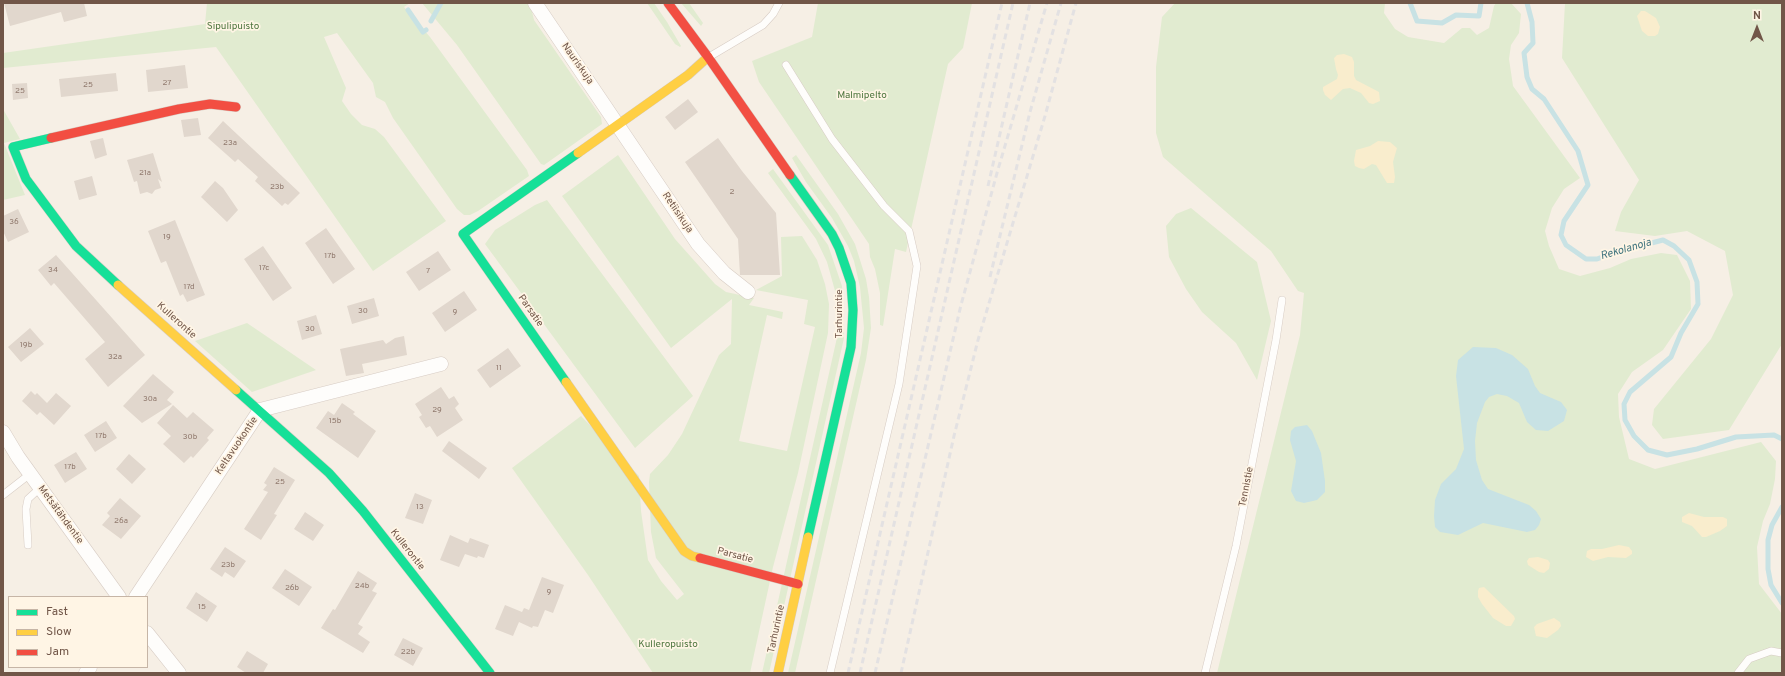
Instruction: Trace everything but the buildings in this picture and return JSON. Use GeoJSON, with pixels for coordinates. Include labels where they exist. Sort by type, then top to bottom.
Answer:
{"type":"FeatureCollection","features":[{"type":"Feature","properties":{"kind":"street","name":"Nauriskuja"},"geometry":{"type":"LineString","coordinates":[[535,3],[618,124]]}},
{"type":"Feature","properties":{"kind":"street","name":"Tarhurintie"},"geometry":{"type":"LineString","coordinates":[[668,3],[708,57],[751,121],[832,234],[839,248],[851,284],[853,310],[851,347],[778,673]]}},
{"type":"Feature","properties":{"kind":"street","name":"Parsatie"},"geometry":{"type":"LineString","coordinates":[[708,57],[688,75],[463,234],[684,551],[692,556],[798,584]]}},
{"type":"Feature","properties":{"kind":"street","name":"Kullerontie"},"geometry":{"type":"LineString","coordinates":[[236,107],[210,104],[179,109],[13,147],[26,179],[76,246],[109,278],[260,410],[329,473],[362,511],[490,673]]}},
{"type":"Feature","properties":{"kind":"street","name":"Retiisikuja"},"geometry":{"type":"LineString","coordinates":[[618,124],[698,244],[724,273],[748,292]]}},
{"type":"Feature","properties":{"kind":"street","name":"Keltavuokontie"},"geometry":{"type":"LineString","coordinates":[[137,596],[260,410],[441,364]]}},
{"type":"Feature","properties":{"kind":"street","name":"Metsätähdentie"},"geometry":{"type":"LineString","coordinates":[[3,432],[18,457],[118,596]]}},
{"type":"Feature","properties":{"kind":"street"},"geometry":{"type":"LineString","coordinates":[[148,634],[179,673]]}},
{"type":"Feature","properties":{"kind":"lane"},"geometry":{"type":"LineString","coordinates":[[708,57],[762,25],[773,14],[778,3]]}},
{"type":"Feature","properties":{"kind":"lane"},"geometry":{"type":"LineString","coordinates":[[786,65],[832,139],[884,206],[909,231],[917,266],[899,384],[830,673]]}},
{"type":"Feature","properties":{"kind":"lane","name":"Tennistie"},"geometry":{"type":"LineString","coordinates":[[1205,673],[1236,546],[1276,340],[1282,300]]}},
{"type":"Feature","properties":{"kind":"lane"},"geometry":{"type":"LineString","coordinates":[[3,495],[30,474]]}},
{"type":"Feature","properties":{"kind":"lane"},"geometry":{"type":"LineString","coordinates":[[28,546],[26,509],[28,499],[40,488]]}},
{"type":"Feature","properties":{"kind":"lane"},"geometry":{"type":"LineString","coordinates":[[1738,673],[1749,659],[1770,651],[1782,653]]}},
{"type":"Feature","properties":{"kind":"green space","name":"Sipulipuisto"},"geometry":{"type":"Polygon","coordinates":[[[207,3],[410,3],[404,7],[430,37],[527,170],[529,176],[478,211],[470,215],[464,215],[457,209],[393,118],[385,102],[376,97],[373,83],[337,33],[324,37],[346,88],[342,101],[351,114],[362,125],[375,129],[384,137],[446,221],[373,271],[216,47],[3,68],[3,53],[205,24],[207,3]]]}},
{"type":"Feature","properties":{"kind":"green space"},"geometry":{"type":"Polygon","coordinates":[[[422,3],[530,3],[534,20],[601,117],[602,124],[544,165],[541,164],[457,45],[422,3]]]}},
{"type":"Feature","properties":{"kind":"green space"},"geometry":{"type":"Polygon","coordinates":[[[647,3],[654,3],[667,22],[681,46],[680,47],[675,44],[647,3]]]}},
{"type":"Feature","properties":{"kind":"green space"},"geometry":{"type":"Polygon","coordinates":[[[681,3],[689,3],[703,23],[701,26],[681,3]]]}},
{"type":"Feature","properties":{"kind":"green space","name":"Malmipelto"},"geometry":{"type":"Polygon","coordinates":[[[818,3],[972,3],[963,48],[948,64],[906,252],[895,249],[883,326],[880,325],[880,293],[875,269],[870,257],[869,244],[759,82],[752,61],[812,37],[818,3]]]}},
{"type":"Feature","properties":{"kind":"green space"},"geometry":{"type":"Polygon","coordinates":[[[1175,3],[1385,3],[1384,13],[1395,29],[1408,37],[1444,43],[1462,28],[1470,28],[1477,35],[1489,28],[1496,3],[1511,3],[1521,14],[1519,33],[1511,45],[1509,59],[1513,86],[1580,178],[1564,189],[1552,208],[1545,231],[1549,246],[1559,269],[1580,276],[1610,268],[1631,259],[1661,253],[1677,255],[1690,281],[1691,309],[1663,350],[1632,372],[1618,394],[1619,417],[1629,459],[1655,469],[1761,442],[1776,461],[1775,479],[1770,504],[1763,521],[1757,547],[1759,584],[1782,614],[1782,673],[1217,673],[1300,335],[1304,293],[1298,291],[1271,251],[1163,157],[1156,133],[1156,67],[1162,17],[1175,3]]]}},
{"type":"Feature","properties":{"kind":"green space"},"geometry":{"type":"Polygon","coordinates":[[[1565,3],[1782,3],[1782,344],[1729,430],[1663,439],[1652,425],[1654,409],[1711,339],[1733,295],[1725,251],[1687,231],[1655,236],[1615,231],[1621,212],[1639,180],[1562,58],[1565,3]]]}},
{"type":"Feature","properties":{"kind":"green space"},"geometry":{"type":"Polygon","coordinates":[[[3,109],[20,139],[4,143],[25,195],[3,200],[3,109]]]}},
{"type":"Feature","properties":{"kind":"green space","name":"Kulleropuisto"},"geometry":{"type":"Polygon","coordinates":[[[618,155],[675,239],[715,284],[726,292],[754,298],[749,305],[783,312],[782,319],[767,315],[739,441],[787,451],[815,327],[804,324],[808,300],[756,290],[782,276],[781,237],[802,236],[817,260],[825,284],[829,304],[828,333],[798,473],[773,567],[750,673],[653,673],[588,575],[512,468],[581,416],[639,476],[641,511],[648,560],[661,581],[677,600],[684,594],[656,558],[651,532],[650,474],[668,455],[682,434],[719,355],[731,344],[732,299],[671,348],[562,196],[618,155]]]}},
{"type":"Feature","properties":{"kind":"green space"},"geometry":{"type":"Polygon","coordinates":[[[796,155],[838,214],[855,244],[866,279],[871,328],[866,360],[795,673],[788,673],[861,353],[864,328],[860,287],[854,261],[848,246],[832,218],[806,182],[792,158],[796,155]]]}},
{"type":"Feature","properties":{"kind":"green space"},"geometry":{"type":"Polygon","coordinates":[[[773,169],[828,245],[842,286],[844,338],[769,673],[762,673],[838,333],[837,298],[827,262],[816,239],[768,173],[773,169]]]}},
{"type":"Feature","properties":{"kind":"green space"},"geometry":{"type":"Polygon","coordinates":[[[547,200],[693,396],[635,448],[485,244],[495,230],[535,205],[547,200]]]}},
{"type":"Feature","properties":{"kind":"green space"},"geometry":{"type":"Polygon","coordinates":[[[1191,208],[1257,262],[1271,321],[1257,380],[1236,343],[1202,312],[1186,289],[1169,257],[1166,226],[1176,214],[1191,208]]]}},
{"type":"Feature","properties":{"kind":"green space"},"geometry":{"type":"Polygon","coordinates":[[[247,323],[316,370],[252,392],[195,341],[247,323]]]}},
{"type":"Feature","properties":{"kind":"sand"},"geometry":{"type":"Polygon","coordinates":[[[1641,11],[1645,11],[1656,18],[1660,27],[1658,34],[1655,36],[1648,36],[1642,31],[1637,16],[1641,11]]]}},
{"type":"Feature","properties":{"kind":"sand"},"geometry":{"type":"Polygon","coordinates":[[[1344,54],[1352,57],[1354,62],[1354,76],[1356,80],[1379,92],[1380,101],[1373,104],[1369,103],[1361,93],[1350,88],[1343,89],[1331,100],[1325,95],[1323,87],[1337,79],[1338,75],[1334,58],[1337,55],[1344,54]]]}},
{"type":"Feature","properties":{"kind":"sand"},"geometry":{"type":"Polygon","coordinates":[[[1378,141],[1390,142],[1397,148],[1393,162],[1395,177],[1394,183],[1387,183],[1376,165],[1372,164],[1364,169],[1355,166],[1354,161],[1356,150],[1370,146],[1378,141]]]}},
{"type":"Feature","properties":{"kind":"sand"},"geometry":{"type":"Polygon","coordinates":[[[1689,513],[1704,517],[1723,517],[1727,519],[1727,526],[1720,531],[1706,537],[1702,537],[1692,526],[1682,522],[1682,517],[1689,513]]]}},
{"type":"Feature","properties":{"kind":"sand"},"geometry":{"type":"Polygon","coordinates":[[[1619,545],[1629,547],[1632,554],[1626,558],[1608,557],[1593,561],[1586,557],[1587,551],[1591,549],[1602,549],[1619,545]]]}},
{"type":"Feature","properties":{"kind":"sand"},"geometry":{"type":"Polygon","coordinates":[[[1538,557],[1548,560],[1550,563],[1549,569],[1544,573],[1539,572],[1528,565],[1527,561],[1529,558],[1538,557]]]}},
{"type":"Feature","properties":{"kind":"sand"},"geometry":{"type":"Polygon","coordinates":[[[1484,587],[1514,616],[1515,619],[1511,626],[1506,626],[1493,618],[1482,604],[1478,597],[1478,591],[1479,588],[1484,587]]]}},
{"type":"Feature","properties":{"kind":"sand"},"geometry":{"type":"Polygon","coordinates":[[[1554,618],[1560,622],[1561,626],[1558,630],[1547,638],[1536,636],[1534,627],[1537,624],[1554,618]]]}},
{"type":"Feature","properties":{"kind":"water"},"geometry":{"type":"Polygon","coordinates":[[[1473,347],[1496,348],[1512,355],[1528,369],[1535,386],[1540,393],[1561,402],[1567,410],[1564,421],[1548,431],[1536,430],[1527,422],[1519,403],[1507,396],[1497,394],[1489,397],[1485,402],[1477,423],[1475,441],[1476,460],[1482,480],[1488,489],[1529,505],[1536,511],[1541,519],[1535,530],[1527,532],[1483,523],[1458,535],[1440,532],[1435,527],[1435,500],[1441,484],[1456,469],[1464,449],[1456,376],[1458,360],[1473,347]]]}},
{"type":"Feature","properties":{"kind":"water"},"geometry":{"type":"Polygon","coordinates":[[[1307,425],[1312,431],[1321,453],[1325,492],[1317,500],[1304,503],[1296,501],[1291,491],[1296,461],[1290,440],[1291,431],[1295,427],[1307,425]]]}},
{"type":"Feature","properties":{"kind":"waterway"},"geometry":{"type":"LineString","coordinates":[[431,21],[441,3]]}},
{"type":"Feature","properties":{"kind":"waterway","name":"Rekolanoja"},"geometry":{"type":"LineString","coordinates":[[1410,3],[1417,21],[1442,23],[1456,15],[1479,16],[1481,3]]}},
{"type":"Feature","properties":{"kind":"waterway","name":"Rekolanoja"},"geometry":{"type":"LineString","coordinates":[[1527,3],[1532,22],[1533,43],[1524,53],[1527,77],[1532,89],[1544,99],[1578,151],[1588,185],[1564,221],[1561,235],[1566,245],[1586,259],[1597,259],[1613,253],[1663,240],[1674,246],[1689,260],[1697,282],[1698,304],[1681,333],[1671,357],[1630,392],[1624,404],[1625,420],[1634,436],[1648,450],[1667,455],[1697,449],[1736,437],[1774,435],[1782,439]]}},
{"type":"Feature","properties":{"kind":"waterway"},"geometry":{"type":"LineString","coordinates":[[408,10],[423,32],[426,30]]}},
{"type":"Feature","properties":{"kind":"waterway","name":"Rekolanoja"},"geometry":{"type":"LineString","coordinates":[[1782,507],[1772,525],[1768,540],[1768,569],[1771,585],[1782,603]]}},
{"type":"Feature","properties":{"kind":"railway"},"geometry":{"type":"LineString","coordinates":[[848,673],[1002,3]]}},
{"type":"Feature","properties":{"kind":"railway"},"geometry":{"type":"LineString","coordinates":[[860,673],[1013,3]]}},
{"type":"Feature","properties":{"kind":"railway"},"geometry":{"type":"LineString","coordinates":[[988,186],[1030,3]]}},
{"type":"Feature","properties":{"kind":"railway"},"geometry":{"type":"LineString","coordinates":[[875,673],[961,305],[997,173],[1047,3]]}},
{"type":"Feature","properties":{"kind":"railway"},"geometry":{"type":"LineString","coordinates":[[990,277],[1030,112],[1061,3]]}},
{"type":"Feature","properties":{"kind":"railway"},"geometry":{"type":"LineString","coordinates":[[901,673],[954,436],[978,340],[1045,116],[1076,3]]}},
{"type":"Feature","properties":{"kind":"traffic: fast"},"geometry":{"type":"LineString","coordinates":[[51,138],[13,147],[26,179],[76,246],[118,285]]}},
{"type":"Feature","properties":{"kind":"traffic: fast"},"geometry":{"type":"LineString","coordinates":[[566,382],[463,234],[578,153]]}},
{"type":"Feature","properties":{"kind":"traffic: fast"},"geometry":{"type":"LineString","coordinates":[[790,175],[832,234],[839,248],[851,283],[853,310],[851,347],[808,537]]}},
{"type":"Feature","properties":{"kind":"traffic: fast"},"geometry":{"type":"LineString","coordinates":[[236,390],[329,473],[363,511],[490,673]]}},
{"type":"Feature","properties":{"kind":"traffic: slow"},"geometry":{"type":"LineString","coordinates":[[578,153],[688,75],[708,57]]}},
{"type":"Feature","properties":{"kind":"traffic: slow"},"geometry":{"type":"LineString","coordinates":[[118,285],[236,390]]}},
{"type":"Feature","properties":{"kind":"traffic: slow"},"geometry":{"type":"LineString","coordinates":[[566,382],[684,551],[692,556],[700,558]]}},
{"type":"Feature","properties":{"kind":"traffic: slow"},"geometry":{"type":"LineString","coordinates":[[778,673],[808,537]]}},
{"type":"Feature","properties":{"kind":"traffic: jam"},"geometry":{"type":"LineString","coordinates":[[668,3],[708,57],[790,175]]}},
{"type":"Feature","properties":{"kind":"traffic: jam"},"geometry":{"type":"LineString","coordinates":[[51,138],[179,109],[210,104],[236,107]]}},
{"type":"Feature","properties":{"kind":"traffic: jam"},"geometry":{"type":"LineString","coordinates":[[700,558],[798,584]]}}]}
